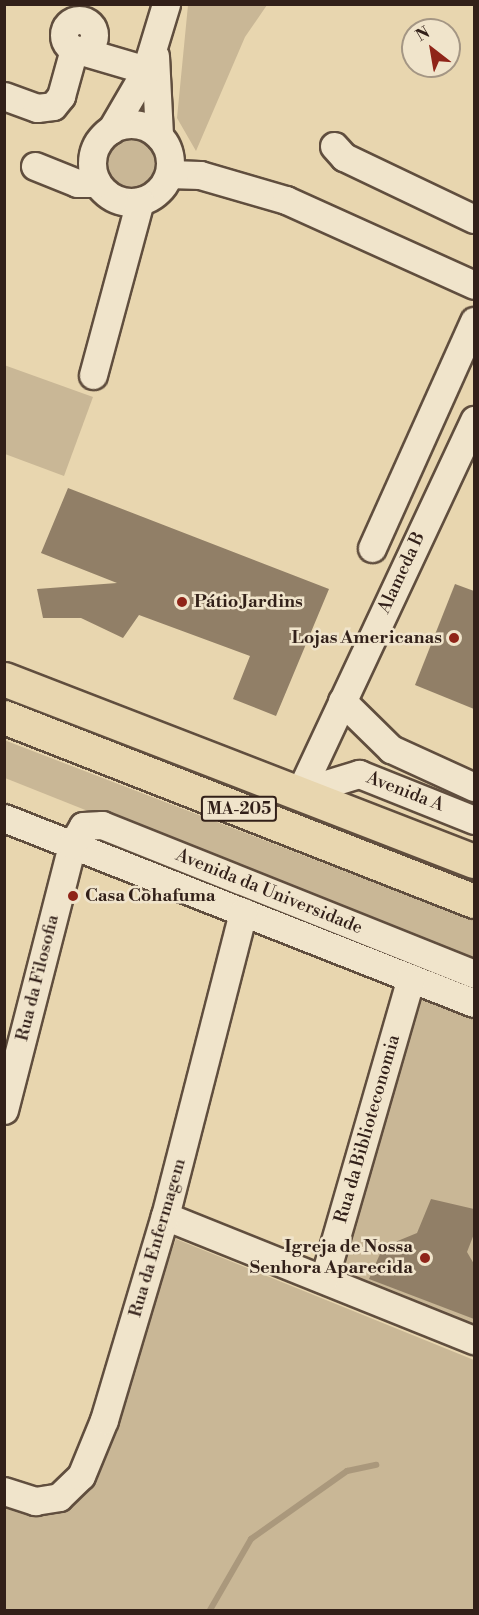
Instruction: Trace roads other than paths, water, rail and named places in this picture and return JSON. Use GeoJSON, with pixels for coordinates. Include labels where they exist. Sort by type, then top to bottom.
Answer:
{"type":"FeatureCollection","features":[{"type":"Feature","properties":{"kind":"main road","name":"MA-205"},"geometry":{"type":"LineString","coordinates":[[4,679],[474,861]]}},
{"type":"Feature","properties":{"kind":"main road","name":"MA-205"},"geometry":{"type":"LineString","coordinates":[[4,717],[474,902]]}},
{"type":"Feature","properties":{"kind":"street"},"geometry":{"type":"LineString","coordinates":[[111,130],[136,124],[159,136],[167,147],[169,174],[158,191],[140,201],[120,201],[94,173],[101,139],[111,130],[151,60],[166,4]]}},
{"type":"Feature","properties":{"kind":"street"},"geometry":{"type":"LineString","coordinates":[[4,96],[37,108],[53,106],[61,96],[76,50],[93,40],[93,30],[86,13]]}},
{"type":"Feature","properties":{"kind":"street"},"geometry":{"type":"LineString","coordinates":[[76,50],[151,60]]}},
{"type":"Feature","properties":{"kind":"street"},"geometry":{"type":"LineString","coordinates":[[151,60],[159,136]]}},
{"type":"Feature","properties":{"kind":"street"},"geometry":{"type":"LineString","coordinates":[[334,146],[344,157],[474,219]]}},
{"type":"Feature","properties":{"kind":"street"},"geometry":{"type":"LineString","coordinates":[[169,174],[200,175],[286,200],[474,285]]}},
{"type":"Feature","properties":{"kind":"street"},"geometry":{"type":"LineString","coordinates":[[93,375],[140,201]]}},
{"type":"Feature","properties":{"kind":"street"},"geometry":{"type":"LineString","coordinates":[[372,548],[474,321]]}},
{"type":"Feature","properties":{"kind":"street","name":"Alameda B"},"geometry":{"type":"LineString","coordinates":[[300,792],[474,420]]}},
{"type":"Feature","properties":{"kind":"street","name":"Avenida A"},"geometry":{"type":"LineString","coordinates":[[342,701],[391,749],[474,787]]}},
{"type":"Feature","properties":{"kind":"street","name":"Avenida A"},"geometry":{"type":"LineString","coordinates":[[300,792],[359,774],[474,820]]}},
{"type":"Feature","properties":{"kind":"street","name":"Avenida da Universidade"},"geometry":{"type":"LineString","coordinates":[[4,818],[474,1003]]}},
{"type":"Feature","properties":{"kind":"street","name":"Avenida da Universidade"},"geometry":{"type":"LineString","coordinates":[[72,845],[83,826],[102,825],[474,974]]}},
{"type":"Feature","properties":{"kind":"street","name":"Rua da Filosofia"},"geometry":{"type":"LineString","coordinates":[[4,1110],[72,845]]}},
{"type":"Feature","properties":{"kind":"street","name":"Rua da Enfermagem"},"geometry":{"type":"LineString","coordinates":[[4,1491],[47,1501],[71,1488],[81,1476],[104,1420],[165,1216],[243,912]]}},
{"type":"Feature","properties":{"kind":"street","name":"Rua da Biblioteconomia"},"geometry":{"type":"LineString","coordinates":[[324,1280],[411,978]]}},
{"type":"Feature","properties":{"kind":"street"},"geometry":{"type":"LineString","coordinates":[[165,1216],[474,1340]]}},
{"type":"Feature","properties":{"kind":"waterway"},"geometry":{"type":"LineString","coordinates":[[210,1610],[251,1539],[347,1471],[376,1465]]}},
{"type":"Feature","properties":{"kind":"place","name":"Pátio Jardins"},"geometry":{"type":"Point","coordinates":[182,602]}},
{"type":"Feature","properties":{"kind":"place","name":"Lojas Americanas"},"geometry":{"type":"Point","coordinates":[454,638]}},
{"type":"Feature","properties":{"kind":"place","name":"Casa Cohafuma"},"geometry":{"type":"Point","coordinates":[73,896]}},
{"type":"Feature","properties":{"kind":"place","name":"Igreja de Nossa Senhora Aparecida"},"geometry":{"type":"Point","coordinates":[425,1258]}}]}
